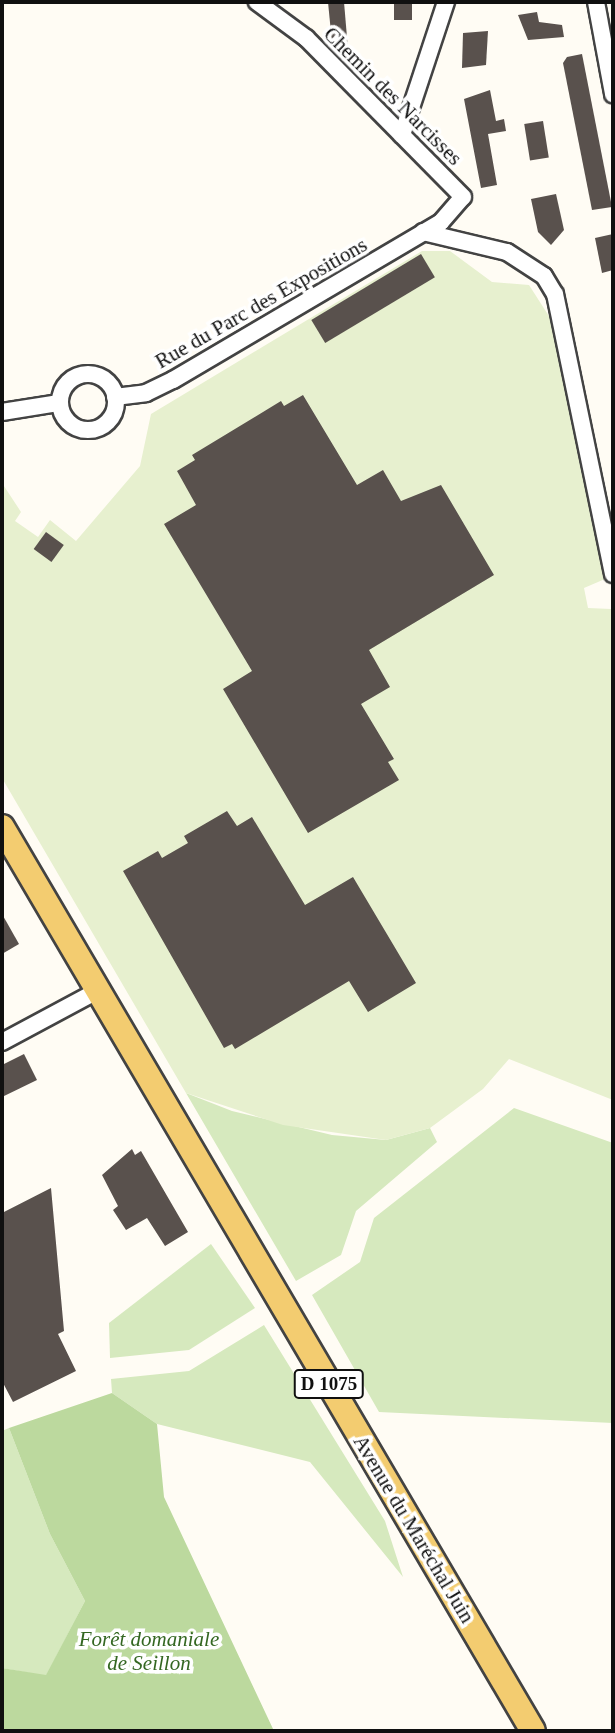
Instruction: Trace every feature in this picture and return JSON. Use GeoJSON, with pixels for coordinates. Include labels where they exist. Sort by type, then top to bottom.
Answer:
{"type":"FeatureCollection","features":[{"type":"Feature","properties":{"kind":"main road","name":"D 1075"},"geometry":{"type":"LineString","coordinates":[[2,827],[99,990]]}},
{"type":"Feature","properties":{"kind":"main road","name":"Avenue du Maréchal Juin"},"geometry":{"type":"LineString","coordinates":[[99,990],[534,1731]]}},
{"type":"Feature","properties":{"kind":"street","name":"Chemin des Narcisses"},"geometry":{"type":"LineString","coordinates":[[257,2],[306,38],[463,197]]}},
{"type":"Feature","properties":{"kind":"street"},"geometry":{"type":"LineString","coordinates":[[402,135],[446,2]]}},
{"type":"Feature","properties":{"kind":"street"},"geometry":{"type":"LineString","coordinates":[[596,2],[613,94]]}},
{"type":"Feature","properties":{"kind":"street","name":"Rue du Parc des Expositions"},"geometry":{"type":"LineString","coordinates":[[115,397],[146,393],[173,380],[423,232],[463,197]]}},
{"type":"Feature","properties":{"kind":"street"},"geometry":{"type":"LineString","coordinates":[[423,232],[507,253],[544,276],[555,294],[613,574]]}},
{"type":"Feature","properties":{"kind":"street"},"geometry":{"type":"LineString","coordinates":[[82,375],[100,377],[115,397],[109,421],[86,430],[65,419],[59,403],[65,385],[82,375]]}},
{"type":"Feature","properties":{"kind":"street"},"geometry":{"type":"LineString","coordinates":[[2,412],[59,403]]}},
{"type":"Feature","properties":{"kind":"street"},"geometry":{"type":"LineString","coordinates":[[2,1042],[99,990]]}},
{"type":"Feature","properties":{"kind":"green space"},"geometry":{"type":"Polygon","coordinates":[[[422,251],[450,251],[492,282],[529,285],[554,324],[605,579],[584,588],[588,608],[611,609],[613,621],[613,1100],[509,1059],[483,1089],[430,1128],[386,1140],[283,1125],[186,1093],[2,778],[2,483],[21,512],[15,521],[38,537],[50,520],[76,541],[140,466],[151,414],[422,251]]]}},
{"type":"Feature","properties":{"kind":"green space"},"geometry":{"type":"Polygon","coordinates":[[[186,1093],[232,1111],[332,1135],[386,1140],[430,1128],[437,1142],[356,1211],[341,1255],[296,1281],[186,1093]]]}},
{"type":"Feature","properties":{"kind":"green space"},"geometry":{"type":"Polygon","coordinates":[[[514,1108],[613,1143],[613,1423],[379,1412],[312,1295],[360,1262],[374,1218],[514,1108]]]}},
{"type":"Feature","properties":{"kind":"green space"},"geometry":{"type":"Polygon","coordinates":[[[211,1244],[255,1308],[189,1350],[110,1358],[109,1323],[211,1244]]]}},
{"type":"Feature","properties":{"kind":"green space"},"geometry":{"type":"Polygon","coordinates":[[[264,1325],[385,1521],[403,1577],[310,1462],[157,1424],[112,1393],[111,1379],[189,1371],[264,1325]]]}},
{"type":"Feature","properties":{"kind":"green space","name":"Forêt domaniale de Seillon"},"geometry":{"type":"Polygon","coordinates":[[[112,1393],[157,1424],[164,1497],[274,1731],[2,1731],[2,1668],[46,1675],[85,1601],[50,1534],[9,1428],[112,1393]]]}},
{"type":"Feature","properties":{"kind":"green space"},"geometry":{"type":"Polygon","coordinates":[[[9,1428],[50,1534],[85,1601],[46,1676],[2,1668],[2,1431],[9,1428]]]}},
{"type":"Feature","properties":{"kind":"building"},"geometry":{"type":"Polygon","coordinates":[[[328,2],[344,2],[349,61],[332,43],[328,2]]]}},
{"type":"Feature","properties":{"kind":"building"},"geometry":{"type":"Polygon","coordinates":[[[394,2],[412,2],[412,20],[394,20],[394,2]]]}},
{"type":"Feature","properties":{"kind":"building"},"geometry":{"type":"Polygon","coordinates":[[[537,12],[539,22],[562,25],[564,37],[528,40],[518,15],[537,12]]]}},
{"type":"Feature","properties":{"kind":"building"},"geometry":{"type":"Polygon","coordinates":[[[488,31],[486,65],[462,68],[463,33],[488,31]]]}},
{"type":"Feature","properties":{"kind":"building"},"geometry":{"type":"Polygon","coordinates":[[[582,54],[612,207],[592,210],[563,63],[567,57],[582,54]]]}},
{"type":"Feature","properties":{"kind":"building"},"geometry":{"type":"Polygon","coordinates":[[[490,90],[496,121],[504,119],[506,131],[488,134],[497,185],[481,188],[464,99],[490,90]]]}},
{"type":"Feature","properties":{"kind":"building"},"geometry":{"type":"Polygon","coordinates":[[[543,121],[549,158],[530,161],[524,124],[543,121]]]}},
{"type":"Feature","properties":{"kind":"building"},"geometry":{"type":"Polygon","coordinates":[[[556,194],[564,230],[551,245],[538,232],[531,199],[556,194]]]}},
{"type":"Feature","properties":{"kind":"building"},"geometry":{"type":"Polygon","coordinates":[[[613,234],[613,270],[602,273],[595,238],[613,234]]]}},
{"type":"Feature","properties":{"kind":"building"},"geometry":{"type":"Polygon","coordinates":[[[421,254],[435,277],[325,343],[311,320],[421,254]]]}},
{"type":"Feature","properties":{"kind":"building"},"geometry":{"type":"Polygon","coordinates":[[[303,395],[357,485],[383,470],[401,501],[441,485],[494,575],[369,650],[390,687],[361,704],[394,759],[388,762],[399,780],[308,833],[223,689],[252,671],[164,524],[196,505],[177,471],[195,460],[192,455],[281,401],[284,406],[303,395]]]}},
{"type":"Feature","properties":{"kind":"building"},"geometry":{"type":"Polygon","coordinates":[[[46,532],[64,545],[51,562],[34,549],[46,532]]]}},
{"type":"Feature","properties":{"kind":"building"},"geometry":{"type":"Polygon","coordinates":[[[227,811],[237,826],[252,817],[305,905],[353,877],[416,983],[368,1012],[349,981],[235,1049],[232,1044],[224,1048],[123,871],[158,851],[162,858],[188,843],[184,836],[227,811]]]}},
{"type":"Feature","properties":{"kind":"building"},"geometry":{"type":"Polygon","coordinates":[[[2,914],[19,944],[2,954],[2,914]]]}},
{"type":"Feature","properties":{"kind":"building"},"geometry":{"type":"Polygon","coordinates":[[[24,1054],[37,1080],[2,1097],[2,1065],[24,1054]]]}},
{"type":"Feature","properties":{"kind":"building"},"geometry":{"type":"Polygon","coordinates":[[[132,1149],[135,1155],[141,1151],[188,1232],[165,1246],[147,1218],[126,1230],[113,1210],[118,1206],[102,1175],[132,1149]]]}},
{"type":"Feature","properties":{"kind":"building"},"geometry":{"type":"Polygon","coordinates":[[[51,1188],[64,1331],[58,1334],[76,1371],[13,1402],[2,1381],[2,1213],[51,1188]]]}}]}
